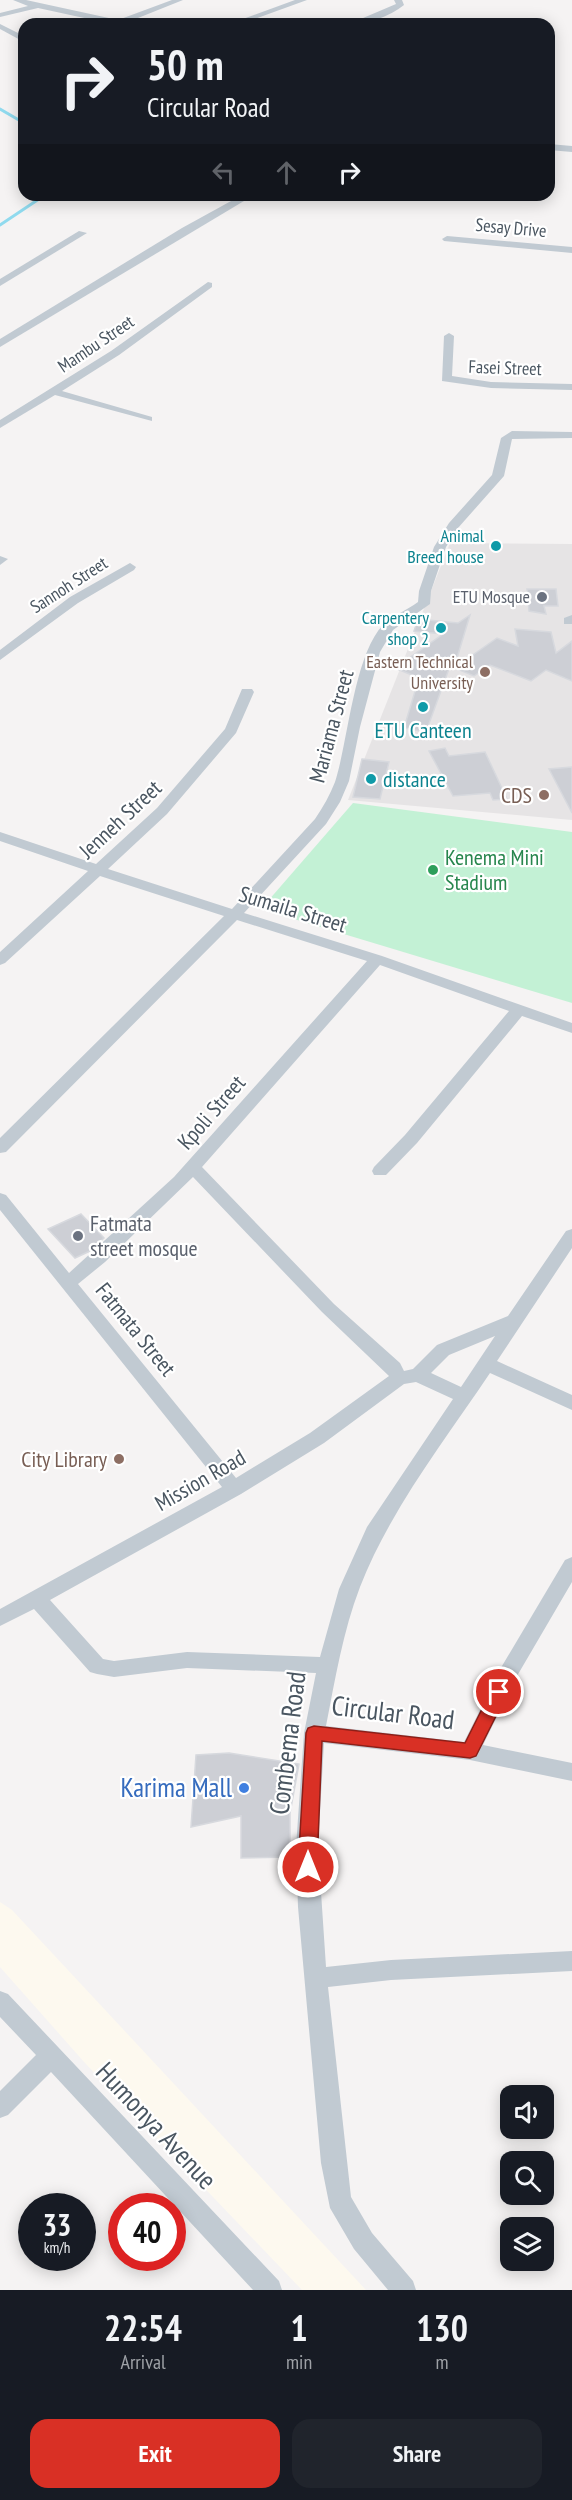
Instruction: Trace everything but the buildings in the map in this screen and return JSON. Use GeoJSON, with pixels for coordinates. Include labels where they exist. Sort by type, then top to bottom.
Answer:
{"type":"FeatureCollection","features":[{"type":"Feature","properties":{"kind":"street"},"geometry":{"type":"LineString","coordinates":[[17,0],[95,18]]}},
{"type":"Feature","properties":{"kind":"street"},"geometry":{"type":"LineString","coordinates":[[134,18],[179,0]]}},
{"type":"Feature","properties":{"kind":"street"},"geometry":{"type":"LineString","coordinates":[[250,18],[303,0]]}},
{"type":"Feature","properties":{"kind":"street"},"geometry":{"type":"LineString","coordinates":[[371,18],[400,5],[398,0]]}},
{"type":"Feature","properties":{"kind":"street"},"geometry":{"type":"LineString","coordinates":[[0,15],[41,5]]}},
{"type":"Feature","properties":{"kind":"street"},"geometry":{"type":"LineString","coordinates":[[377,16],[382,18]]}},
{"type":"Feature","properties":{"kind":"street"},"geometry":{"type":"LineString","coordinates":[[0,26],[18,36]]}},
{"type":"Feature","properties":{"kind":"street"},"geometry":{"type":"LineString","coordinates":[[555,148],[572,149]]}},
{"type":"Feature","properties":{"kind":"street"},"geometry":{"type":"LineString","coordinates":[[0,344],[239,201]]}},
{"type":"Feature","properties":{"kind":"street"},"geometry":{"type":"LineString","coordinates":[[0,283],[82,233]]}},
{"type":"Feature","properties":{"kind":"street","name":"Sesay Drive"},"geometry":{"type":"LineString","coordinates":[[447,239],[572,250]]}},
{"type":"Feature","properties":{"kind":"street","name":"Mambu Street"},"geometry":{"type":"LineString","coordinates":[[0,425],[115,353],[208,285]]}},
{"type":"Feature","properties":{"kind":"street","name":"Fasei Street"},"geometry":{"type":"LineString","coordinates":[[449,336],[446,380],[476,384],[572,387]]}},
{"type":"Feature","properties":{"kind":"street"},"geometry":{"type":"LineString","coordinates":[[55,392],[148,419]]}},
{"type":"Feature","properties":{"kind":"street","name":"Mariama Street"},"geometry":{"type":"LineString","coordinates":[[0,1148],[234,915],[304,842],[333,802],[342,781],[353,727],[374,652],[388,628],[424,604],[425,591],[440,547],[453,526],[498,476],[507,438],[513,434],[572,435]]}},
{"type":"Feature","properties":{"kind":"street","name":"Sannoh Street"},"geometry":{"type":"LineString","coordinates":[[0,656],[74,600],[130,567]]}},
{"type":"Feature","properties":{"kind":"street","name":"Jenneh Street"},"geometry":{"type":"LineString","coordinates":[[0,960],[162,811],[231,730],[247,692]]}},
{"type":"Feature","properties":{"kind":"street","name":"Sumaila Street"},"geometry":{"type":"LineString","coordinates":[[0,836],[234,915],[377,959],[572,1028]]}},
{"type":"Feature","properties":{"kind":"street","name":"Kpoli Street"},"geometry":{"type":"LineString","coordinates":[[69,1282],[129,1231],[193,1167],[288,1056],[377,959]]}},
{"type":"Feature","properties":{"kind":"street"},"geometry":{"type":"LineString","coordinates":[[380,1171],[411,1139],[519,1009]]}},
{"type":"Feature","properties":{"kind":"street"},"geometry":{"type":"LineString","coordinates":[[193,1167],[328,1308],[394,1368],[408,1377],[466,1397]]}},
{"type":"Feature","properties":{"kind":"street","name":"Fatmata Street"},"geometry":{"type":"LineString","coordinates":[[0,1199],[234,1489]]}},
{"type":"Feature","properties":{"kind":"street"},"geometry":{"type":"LineString","coordinates":[[572,1235],[487,1364],[572,1403]]}},
{"type":"Feature","properties":{"kind":"street","name":"Mission Road"},"geometry":{"type":"LineString","coordinates":[[0,1618],[234,1489],[317,1438],[408,1377],[443,1350],[514,1322]]}},
{"type":"Feature","properties":{"kind":"street","name":"Combema Road"},"geometry":{"type":"LineString","coordinates":[[404,2290],[363,2241],[339,2200],[333,2163],[307,1847],[314,1733],[328,1665],[349,1589],[377,1527],[487,1364]]}},
{"type":"Feature","properties":{"kind":"street"},"geometry":{"type":"LineString","coordinates":[[470,1751],[509,1672],[572,1565]]}},
{"type":"Feature","properties":{"kind":"street"},"geometry":{"type":"LineString","coordinates":[[36,1599],[97,1666],[114,1669],[187,1660],[328,1665]]}},
{"type":"Feature","properties":{"kind":"street","name":"Circular Road"},"geometry":{"type":"LineString","coordinates":[[314,1733],[470,1751],[572,1772]]}},
{"type":"Feature","properties":{"kind":"street"},"geometry":{"type":"LineString","coordinates":[[316,1978],[391,1970],[572,1961]]}},
{"type":"Feature","properties":{"kind":"street","name":"Humonya Avenue"},"geometry":{"type":"LineString","coordinates":[[0,2001],[270,2290]]}},
{"type":"Feature","properties":{"kind":"street"},"geometry":{"type":"LineString","coordinates":[[0,2107],[50,2057]]}},
{"type":"Feature","properties":{"kind":"shaded area","name":"Eastern Technical University"},"geometry":{"type":"Polygon","coordinates":[[[450,543],[572,544],[572,820],[348,800],[450,543]]]}},
{"type":"Feature","properties":{"kind":"shaded area"},"geometry":{"type":"Polygon","coordinates":[[[0,1902],[12,1910],[366,2290],[302,2290],[85,2063],[0,1967],[0,1902]]]}},
{"type":"Feature","properties":{"kind":"green space","name":"Kenema Mini Stadium"},"geometry":{"type":"Polygon","coordinates":[[[353,803],[572,832],[572,1003],[261,909],[353,803]]]}},
{"type":"Feature","properties":{"kind":"waterway"},"geometry":{"type":"LineString","coordinates":[[0,109],[18,120]]}},
{"type":"Feature","properties":{"kind":"waterway"},"geometry":{"type":"LineString","coordinates":[[0,225],[36,201]]}},
{"type":"Feature","properties":{"kind":"place","name":"Animal Breed house"},"geometry":{"type":"Point","coordinates":[496,546]}},
{"type":"Feature","properties":{"kind":"place","name":"ETU Mosque"},"geometry":{"type":"Point","coordinates":[542,597]}},
{"type":"Feature","properties":{"kind":"place","name":"Carpentery shop 2"},"geometry":{"type":"Point","coordinates":[441,628]}},
{"type":"Feature","properties":{"kind":"place","name":"Eastern Technical University"},"geometry":{"type":"Point","coordinates":[485,672]}},
{"type":"Feature","properties":{"kind":"place","name":"ETU Canteen"},"geometry":{"type":"Point","coordinates":[423,707]}},
{"type":"Feature","properties":{"kind":"place","name":"distance"},"geometry":{"type":"Point","coordinates":[371,779]}},
{"type":"Feature","properties":{"kind":"place","name":"CDS"},"geometry":{"type":"Point","coordinates":[544,795]}},
{"type":"Feature","properties":{"kind":"place","name":"Kenema Mini Stadium"},"geometry":{"type":"Point","coordinates":[433,870]}},
{"type":"Feature","properties":{"kind":"place","name":"Fatmata street mosque"},"geometry":{"type":"Point","coordinates":[78,1236]}},
{"type":"Feature","properties":{"kind":"place","name":"City Library"},"geometry":{"type":"Point","coordinates":[119,1459]}},
{"type":"Feature","properties":{"kind":"place","name":"Karima Mall"},"geometry":{"type":"Point","coordinates":[244,1788]}},
{"type":"Feature","properties":{"kind":"route"},"geometry":{"type":"LineString","coordinates":[[308,1867],[307,1847],[314,1733],[470,1751],[499,1692]]}}]}
